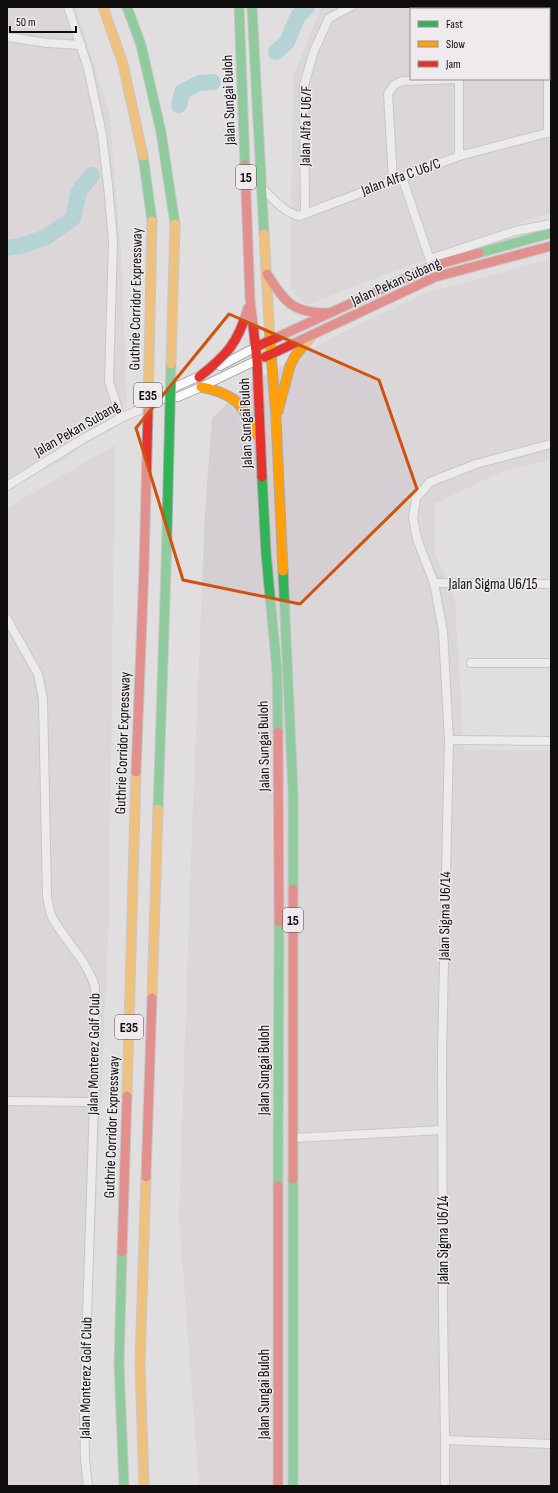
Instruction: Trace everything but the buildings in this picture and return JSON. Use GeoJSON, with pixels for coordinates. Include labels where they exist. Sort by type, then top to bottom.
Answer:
{"type":"FeatureCollection","features":[{"type":"Feature","properties":{"kind":"main road","name":"Guthrie Corridor Expressway"},"geometry":{"type":"LineString","coordinates":[[103,7],[125,72],[142,147],[152,221],[144,568],[138,700],[119,1364],[124,1486]]}},
{"type":"Feature","properties":{"kind":"main road","name":"E35"},"geometry":{"type":"LineString","coordinates":[[127,7],[141,46],[161,132],[175,224],[166,569],[140,1363],[144,1486]]}},
{"type":"Feature","properties":{"kind":"main road","name":"Jalan Sungai Buloh"},"geometry":{"type":"LineString","coordinates":[[239,7],[250,299],[257,360],[266,552],[277,671],[279,758],[278,1486]]}},
{"type":"Feature","properties":{"kind":"main road","name":"Jalan Sungai Buloh"},"geometry":{"type":"LineString","coordinates":[[252,7],[270,340],[276,417],[293,792],[293,1486]]}},
{"type":"Feature","properties":{"kind":"main road","name":"Jalan Pekan Subang"},"geometry":{"type":"LineString","coordinates":[[256,347],[329,313],[431,262],[551,233]]}},
{"type":"Feature","properties":{"kind":"main road","name":"Jalan Pekan Subang"},"geometry":{"type":"LineString","coordinates":[[257,360],[312,336],[436,277],[551,246]]}},
{"type":"Feature","properties":{"kind":"main road"},"geometry":{"type":"LineString","coordinates":[[267,274],[286,302],[307,312],[329,313]]}},
{"type":"Feature","properties":{"kind":"main road"},"geometry":{"type":"LineString","coordinates":[[199,377],[224,358],[234,345],[241,332],[250,299]]}},
{"type":"Feature","properties":{"kind":"main road"},"geometry":{"type":"LineString","coordinates":[[276,417],[281,405],[290,366],[295,356],[312,336]]}},
{"type":"Feature","properties":{"kind":"main road"},"geometry":{"type":"LineString","coordinates":[[202,387],[218,390],[228,394],[238,401],[244,409],[260,440]]}},
{"type":"Feature","properties":{"kind":"street"},"geometry":{"type":"LineString","coordinates":[[68,7],[88,68],[102,134],[113,241],[109,382],[121,418]]}},
{"type":"Feature","properties":{"kind":"street","name":"Jalan Alfa F U6/F"},"geometry":{"type":"LineString","coordinates":[[305,214],[304,85],[314,51],[329,18],[350,7]]}},
{"type":"Feature","properties":{"kind":"street"},"geometry":{"type":"LineString","coordinates":[[7,37],[48,43],[80,45]]}},
{"type":"Feature","properties":{"kind":"street"},"geometry":{"type":"LineString","coordinates":[[393,180],[388,94],[394,85],[402,81],[430,80]]}},
{"type":"Feature","properties":{"kind":"street"},"geometry":{"type":"LineString","coordinates":[[458,80],[459,156]]}},
{"type":"Feature","properties":{"kind":"street"},"geometry":{"type":"LineString","coordinates":[[548,80],[550,132]]}},
{"type":"Feature","properties":{"kind":"street","name":"Jalan Alfa C U6/C"},"geometry":{"type":"LineString","coordinates":[[305,214],[459,156],[550,132]]}},
{"type":"Feature","properties":{"kind":"street"},"geometry":{"type":"LineString","coordinates":[[402,177],[431,262],[515,231],[551,224]]}},
{"type":"Feature","properties":{"kind":"street"},"geometry":{"type":"LineString","coordinates":[[262,188],[279,205],[291,213],[299,216],[305,214]]}},
{"type":"Feature","properties":{"kind":"street"},"geometry":{"type":"LineString","coordinates":[[163,399],[175,387],[199,377],[256,347]]}},
{"type":"Feature","properties":{"kind":"street"},"geometry":{"type":"LineString","coordinates":[[163,399],[178,397],[257,360]]}},
{"type":"Feature","properties":{"kind":"street","name":"Jalan Pekan Subang"},"geometry":{"type":"LineString","coordinates":[[7,486],[81,440],[121,418],[163,399]]}},
{"type":"Feature","properties":{"kind":"street","name":"Jalan Sigma U6/14"},"geometry":{"type":"LineString","coordinates":[[445,1486],[442,1052],[449,740],[443,631],[434,583],[417,540],[413,518],[416,498],[430,482],[476,464],[551,444]]}},
{"type":"Feature","properties":{"kind":"street","name":"Jalan Sigma U6/15"},"geometry":{"type":"LineString","coordinates":[[434,583],[551,584]]}},
{"type":"Feature","properties":{"kind":"street","name":"Jalan Monterez Golf Club"},"geometry":{"type":"LineString","coordinates":[[7,619],[38,674],[43,699],[48,906],[52,916],[88,971],[95,987],[94,1102],[84,1409],[85,1459],[88,1486]]}},
{"type":"Feature","properties":{"kind":"street"},"geometry":{"type":"LineString","coordinates":[[471,663],[551,664]]}},
{"type":"Feature","properties":{"kind":"street"},"geometry":{"type":"LineString","coordinates":[[449,740],[551,741]]}},
{"type":"Feature","properties":{"kind":"street"},"geometry":{"type":"LineString","coordinates":[[7,1101],[94,1102]]}},
{"type":"Feature","properties":{"kind":"street"},"geometry":{"type":"LineString","coordinates":[[293,1138],[442,1130]]}},
{"type":"Feature","properties":{"kind":"street"},"geometry":{"type":"LineString","coordinates":[[445,1440],[551,1444]]}},
{"type":"Feature","properties":{"kind":"highlighted area"},"geometry":{"type":"Polygon","coordinates":[[[229,314],[379,380],[417,489],[300,604],[183,580],[136,428],[229,314]]]}},
{"type":"Feature","properties":{"kind":"shaded area"},"geometry":{"type":"Polygon","coordinates":[[[7,7],[76,7],[109,112],[121,252],[127,402],[66,459],[7,488],[7,7]]]}},
{"type":"Feature","properties":{"kind":"shaded area"},"geometry":{"type":"Polygon","coordinates":[[[323,7],[551,7],[551,213],[526,221],[306,305],[290,289],[293,77],[320,9],[323,7]]]}},
{"type":"Feature","properties":{"kind":"shaded area"},"geometry":{"type":"Polygon","coordinates":[[[551,259],[551,460],[501,472],[434,504],[435,554],[455,599],[464,750],[551,750],[551,1486],[199,1486],[179,1218],[191,855],[205,513],[212,419],[240,389],[345,331],[426,293],[551,259]]]}},
{"type":"Feature","properties":{"kind":"shaded area"},"geometry":{"type":"Polygon","coordinates":[[[115,445],[109,917],[86,1432],[91,1486],[7,1486],[7,508],[115,445]]]}},
{"type":"Feature","properties":{"kind":"waterway"},"geometry":{"type":"LineString","coordinates":[[276,52],[287,42],[298,16],[307,7]]}},
{"type":"Feature","properties":{"kind":"waterway"},"geometry":{"type":"LineString","coordinates":[[179,105],[182,92],[199,83],[213,82]]}},
{"type":"Feature","properties":{"kind":"waterway"},"geometry":{"type":"LineString","coordinates":[[7,248],[21,246],[46,237],[73,218],[79,191],[92,175]]}},
{"type":"Feature","properties":{"kind":"traffic: fast"},"geometry":{"type":"LineString","coordinates":[[127,7],[141,45],[161,132],[175,224]]}},
{"type":"Feature","properties":{"kind":"traffic: fast"},"geometry":{"type":"LineString","coordinates":[[239,7],[245,165]]}},
{"type":"Feature","properties":{"kind":"traffic: fast"},"geometry":{"type":"LineString","coordinates":[[252,7],[264,234]]}},
{"type":"Feature","properties":{"kind":"traffic: fast"},"geometry":{"type":"LineString","coordinates":[[143,156],[152,221]]}},
{"type":"Feature","properties":{"kind":"traffic: fast"},"geometry":{"type":"LineString","coordinates":[[479,253],[551,233]]}},
{"type":"Feature","properties":{"kind":"traffic: fast"},"geometry":{"type":"LineString","coordinates":[[166,569],[171,364]]}},
{"type":"Feature","properties":{"kind":"traffic: fast"},"geometry":{"type":"LineString","coordinates":[[262,477],[266,553],[277,671],[278,732]]}},
{"type":"Feature","properties":{"kind":"traffic: fast"},"geometry":{"type":"LineString","coordinates":[[158,809],[166,569]]}},
{"type":"Feature","properties":{"kind":"traffic: fast"},"geometry":{"type":"LineString","coordinates":[[283,571],[293,792],[293,889]]}},
{"type":"Feature","properties":{"kind":"traffic: fast"},"geometry":{"type":"LineString","coordinates":[[278,1186],[279,922]]}},
{"type":"Feature","properties":{"kind":"traffic: fast"},"geometry":{"type":"LineString","coordinates":[[293,1179],[293,1486]]}},
{"type":"Feature","properties":{"kind":"traffic: fast"},"geometry":{"type":"LineString","coordinates":[[122,1252],[119,1364],[124,1486]]}},
{"type":"Feature","properties":{"kind":"traffic: slow"},"geometry":{"type":"LineString","coordinates":[[103,7],[123,64],[143,156]]}},
{"type":"Feature","properties":{"kind":"traffic: slow"},"geometry":{"type":"LineString","coordinates":[[148,411],[152,221]]}},
{"type":"Feature","properties":{"kind":"traffic: slow"},"geometry":{"type":"LineString","coordinates":[[171,364],[175,224]]}},
{"type":"Feature","properties":{"kind":"traffic: slow"},"geometry":{"type":"LineString","coordinates":[[264,234],[276,417],[283,571]]}},
{"type":"Feature","properties":{"kind":"traffic: slow"},"geometry":{"type":"LineString","coordinates":[[278,411],[290,366],[295,356],[312,336]]}},
{"type":"Feature","properties":{"kind":"traffic: slow"},"geometry":{"type":"LineString","coordinates":[[201,387],[223,393],[237,402],[258,436]]}},
{"type":"Feature","properties":{"kind":"traffic: slow"},"geometry":{"type":"LineString","coordinates":[[127,1096],[136,772]]}},
{"type":"Feature","properties":{"kind":"traffic: slow"},"geometry":{"type":"LineString","coordinates":[[152,998],[158,809]]}},
{"type":"Feature","properties":{"kind":"traffic: slow"},"geometry":{"type":"LineString","coordinates":[[144,1486],[140,1363],[146,1177]]}},
{"type":"Feature","properties":{"kind":"traffic: jam"},"geometry":{"type":"LineString","coordinates":[[245,165],[250,299],[257,360],[262,477]]}},
{"type":"Feature","properties":{"kind":"traffic: jam"},"geometry":{"type":"LineString","coordinates":[[265,357],[435,277],[551,246]]}},
{"type":"Feature","properties":{"kind":"traffic: jam"},"geometry":{"type":"LineString","coordinates":[[256,347],[432,266],[479,253]]}},
{"type":"Feature","properties":{"kind":"traffic: jam"},"geometry":{"type":"LineString","coordinates":[[267,274],[285,299],[291,304],[306,311],[329,313]]}},
{"type":"Feature","properties":{"kind":"traffic: jam"},"geometry":{"type":"LineString","coordinates":[[199,377],[217,362],[230,347],[240,330],[248,308]]}},
{"type":"Feature","properties":{"kind":"traffic: jam"},"geometry":{"type":"LineString","coordinates":[[144,568],[148,411]]}},
{"type":"Feature","properties":{"kind":"traffic: jam"},"geometry":{"type":"LineString","coordinates":[[136,772],[144,568]]}},
{"type":"Feature","properties":{"kind":"traffic: jam"},"geometry":{"type":"LineString","coordinates":[[278,732],[279,922]]}},
{"type":"Feature","properties":{"kind":"traffic: jam"},"geometry":{"type":"LineString","coordinates":[[293,889],[293,1179]]}},
{"type":"Feature","properties":{"kind":"traffic: jam"},"geometry":{"type":"LineString","coordinates":[[146,1177],[152,998]]}},
{"type":"Feature","properties":{"kind":"traffic: jam"},"geometry":{"type":"LineString","coordinates":[[122,1252],[127,1096]]}},
{"type":"Feature","properties":{"kind":"traffic: jam"},"geometry":{"type":"LineString","coordinates":[[278,1186],[278,1486]]}}]}
